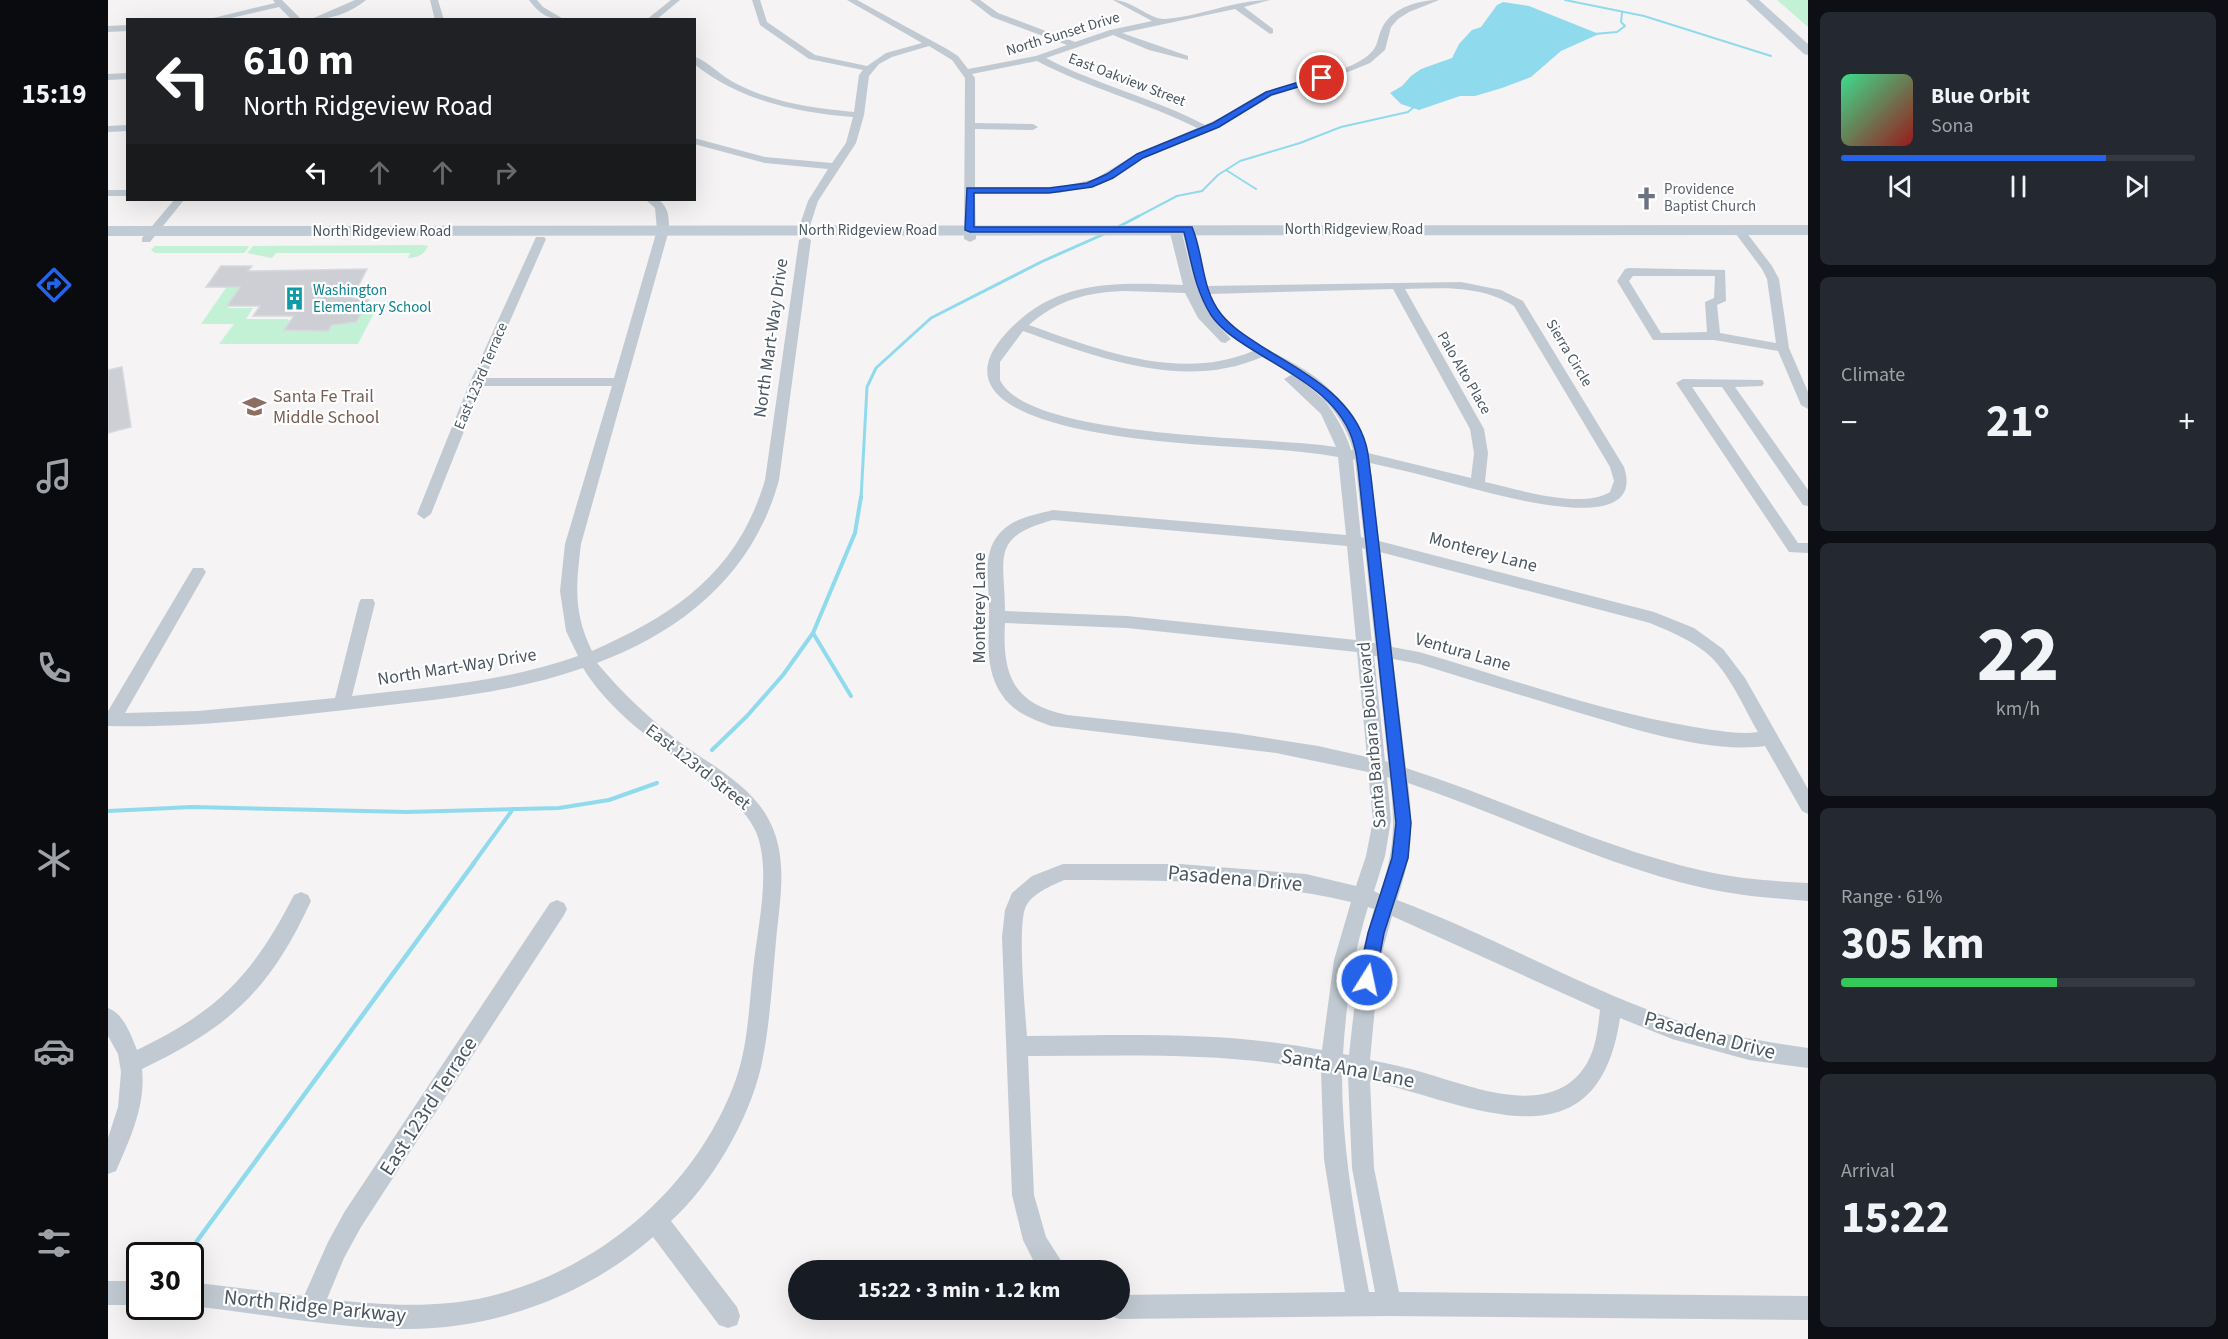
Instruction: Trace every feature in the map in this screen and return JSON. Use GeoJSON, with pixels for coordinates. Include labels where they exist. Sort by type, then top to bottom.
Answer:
{"type":"FeatureCollection","features":[{"type":"Feature","properties":{"kind":"main road"},"geometry":{"type":"LineString","coordinates":[[1752,0],[1808,51]]}},
{"type":"Feature","properties":{"kind":"main road"},"geometry":{"type":"LineString","coordinates":[[1769,0],[1808,35]]}},
{"type":"Feature","properties":{"kind":"main road","name":"North Ridgeview Road"},"geometry":{"type":"LineString","coordinates":[[108,240],[150,236],[970,234],[1103,229],[1134,229],[1183,234]]}},
{"type":"Feature","properties":{"kind":"main road","name":"North Ridgeview Road"},"geometry":{"type":"LineString","coordinates":[[970,234],[1119,239],[1183,234],[1743,235],[1808,230]]}},
{"type":"Feature","properties":{"kind":"main road","name":"North Ridgeview Road"},"geometry":{"type":"LineString","coordinates":[[108,231],[150,236],[540,239],[662,235]]}},
{"type":"Feature","properties":{"kind":"main road","name":"North Ridgeview Road"},"geometry":{"type":"LineString","coordinates":[[1743,235],[1808,241]]}},
{"type":"Feature","properties":{"kind":"street"},"geometry":{"type":"LineString","coordinates":[[318,18],[340,11],[362,0]]}},
{"type":"Feature","properties":{"kind":"street"},"geometry":{"type":"LineString","coordinates":[[434,0],[439,18]]}},
{"type":"Feature","properties":{"kind":"street"},"geometry":{"type":"LineString","coordinates":[[533,0],[540,9],[557,18]]}},
{"type":"Feature","properties":{"kind":"street"},"geometry":{"type":"LineString","coordinates":[[654,18],[676,0]]}},
{"type":"Feature","properties":{"kind":"street"},"geometry":{"type":"LineString","coordinates":[[756,0],[763,23],[812,57],[870,69],[876,62],[889,55],[930,43]]}},
{"type":"Feature","properties":{"kind":"street"},"geometry":{"type":"LineString","coordinates":[[851,0],[930,43],[957,60],[967,72],[970,126],[970,234]]}},
{"type":"Feature","properties":{"kind":"street","name":"East Oakview Street"},"geometry":{"type":"LineString","coordinates":[[974,0],[995,15],[1075,45]]}},
{"type":"Feature","properties":{"kind":"street"},"geometry":{"type":"LineString","coordinates":[[1117,0],[1158,21]]}},
{"type":"Feature","properties":{"kind":"street","name":"North Sunset Drive"},"geometry":{"type":"LineString","coordinates":[[967,72],[1038,58],[1113,32],[1158,21],[1266,0]]}},
{"type":"Feature","properties":{"kind":"street"},"geometry":{"type":"LineString","coordinates":[[970,190],[1049,190],[1080,188],[1098,182],[1153,150],[1206,129],[1269,94],[1340,72],[1366,61],[1380,50],[1387,27],[1395,17],[1411,8],[1435,0]]}},
{"type":"Feature","properties":{"kind":"street"},"geometry":{"type":"LineString","coordinates":[[216,18],[278,2],[296,18]]}},
{"type":"Feature","properties":{"kind":"street"},"geometry":{"type":"LineString","coordinates":[[1238,6],[1270,31]]}},
{"type":"Feature","properties":{"kind":"street"},"geometry":{"type":"LineString","coordinates":[[108,29],[126,28]]}},
{"type":"Feature","properties":{"kind":"street"},"geometry":{"type":"LineString","coordinates":[[1113,32],[1152,48],[1185,58]]}},
{"type":"Feature","properties":{"kind":"street","name":"East Oakview Street"},"geometry":{"type":"LineString","coordinates":[[1038,58],[1085,82],[1176,112],[1206,129]]}},
{"type":"Feature","properties":{"kind":"street"},"geometry":{"type":"LineString","coordinates":[[696,60],[717,77],[747,94],[794,107],[859,115]]}},
{"type":"Feature","properties":{"kind":"street","name":"North Mart-Way Drive"},"geometry":{"type":"LineString","coordinates":[[110,719],[186,719],[342,704],[497,685],[556,671],[629,642],[694,600],[723,572],[747,542],[764,510],[772,480],[804,235],[813,201],[851,143],[859,115],[864,75],[870,69]]}},
{"type":"Feature","properties":{"kind":"street"},"geometry":{"type":"LineString","coordinates":[[108,78],[126,76]]}},
{"type":"Feature","properties":{"kind":"street"},"geometry":{"type":"LineString","coordinates":[[970,126],[1033,127]]}},
{"type":"Feature","properties":{"kind":"street"},"geometry":{"type":"LineString","coordinates":[[108,129],[126,128]]}},
{"type":"Feature","properties":{"kind":"street"},"geometry":{"type":"LineString","coordinates":[[696,142],[765,160],[836,167]]}},
{"type":"Feature","properties":{"kind":"street"},"geometry":{"type":"LineString","coordinates":[[108,193],[126,193]]}},
{"type":"Feature","properties":{"kind":"street"},"geometry":{"type":"LineString","coordinates":[[150,236],[178,201]]}},
{"type":"Feature","properties":{"kind":"street"},"geometry":{"type":"LineString","coordinates":[[656,201],[664,214],[662,235]]}},
{"type":"Feature","properties":{"kind":"street","name":"Santa Barbara Boulevard"},"geometry":{"type":"LineString","coordinates":[[1183,234],[1196,290],[1196,308],[1216,332],[1257,354],[1317,400],[1354,455],[1363,543],[1366,648],[1382,819],[1380,836],[1363,896],[1351,926],[1334,1022],[1332,1064],[1332,1110],[1339,1196],[1359,1305]]}},
{"type":"Feature","properties":{"kind":"street","name":"East 123rd Street"},"geometry":{"type":"LineString","coordinates":[[655,1220],[685,1188],[711,1152],[732,1115],[746,1079],[756,1034],[773,872],[772,852],[759,817],[746,802],[631,713],[602,684],[578,645],[570,620],[566,588],[573,544],[662,235]]}},
{"type":"Feature","properties":{"kind":"street"},"geometry":{"type":"LineString","coordinates":[[1743,235],[1773,279],[1783,348],[1792,374],[1808,405]]}},
{"type":"Feature","properties":{"kind":"street","name":"East 123rd Terrace"},"geometry":{"type":"LineString","coordinates":[[424,514],[477,382],[540,239]]}},
{"type":"Feature","properties":{"kind":"street"},"geometry":{"type":"LineString","coordinates":[[1714,336],[1711,302],[1720,301],[1720,273],[1629,272],[1623,281],[1657,337],[1714,336],[1783,348]]}},
{"type":"Feature","properties":{"kind":"street","name":"Sierra Circle"},"geometry":{"type":"LineString","coordinates":[[1397,285],[1480,287],[1509,297],[1519,304],[1617,467],[1621,481],[1619,489],[1610,498],[1597,503],[1580,504],[1535,498],[1354,455],[1283,445],[1159,437],[1122,432],[1070,421],[1035,410],[1006,395],[996,384],[992,372],[997,356],[1021,326],[1052,303],[1084,292],[1113,288],[1196,290],[1397,285]]}},
{"type":"Feature","properties":{"kind":"street","name":"Palo Alto Place"},"geometry":{"type":"LineString","coordinates":[[1397,285],[1477,429],[1481,453],[1478,484]]}},
{"type":"Feature","properties":{"kind":"street"},"geometry":{"type":"LineString","coordinates":[[1021,326],[1082,347],[1146,363],[1215,367],[1234,365],[1257,354]]}},
{"type":"Feature","properties":{"kind":"street"},"geometry":{"type":"LineString","coordinates":[[477,382],[620,382]]}},
{"type":"Feature","properties":{"kind":"street"},"geometry":{"type":"LineString","coordinates":[[1757,383],[1683,383],[1794,548],[1808,548]]}},
{"type":"Feature","properties":{"kind":"street"},"geometry":{"type":"LineString","coordinates":[[1726,383],[1808,501]]}},
{"type":"Feature","properties":{"kind":"street","name":"Monterey Lane"},"geometry":{"type":"LineString","coordinates":[[1808,806],[1732,671],[1717,653],[1700,639],[1654,618],[1403,551],[1363,543],[1053,515],[1018,526],[1000,543],[995,561],[998,617],[995,646],[999,674],[1003,684],[1016,701],[1030,711],[1051,720],[1269,744],[1377,766],[1441,785],[1683,875],[1740,887],[1808,892]]}},
{"type":"Feature","properties":{"kind":"street","name":"Santa Barbara Boulevard"},"geometry":{"type":"LineString","coordinates":[[1363,543],[1386,651],[1399,772],[1403,841],[1369,962],[1360,1029],[1358,1069],[1359,1113],[1367,1196],[1389,1304]]}},
{"type":"Feature","properties":{"kind":"street"},"geometry":{"type":"LineString","coordinates":[[110,719],[198,572]]}},
{"type":"Feature","properties":{"kind":"street"},"geometry":{"type":"LineString","coordinates":[[342,704],[367,603]]}},
{"type":"Feature","properties":{"kind":"street","name":"Ventura Lane"},"geometry":{"type":"LineString","coordinates":[[998,617],[1127,622],[1386,651],[1419,658],[1617,717],[1670,730],[1746,741],[1769,738]]}},
{"type":"Feature","properties":{"kind":"street","name":"Pasadena Drive"},"geometry":{"type":"LineString","coordinates":[[1045,1260],[1035,1240],[1023,1195],[1012,937],[1018,899],[1050,877],[1063,872],[1180,872],[1295,882],[1363,896],[1611,1005],[1681,1031],[1749,1050],[1808,1058]]}},
{"type":"Feature","properties":{"kind":"street"},"geometry":{"type":"LineString","coordinates":[[132,1063],[175,1044],[201,1028],[248,989],[282,941],[301,901]]}},
{"type":"Feature","properties":{"kind":"street","name":"East 123rd Terrace"},"geometry":{"type":"LineString","coordinates":[[311,1309],[336,1250],[353,1219],[557,909]]}},
{"type":"Feature","properties":{"kind":"street","name":"Santa Ana Lane"},"geometry":{"type":"LineString","coordinates":[[1016,1046],[1235,1048],[1402,1077],[1502,1105],[1531,1107],[1562,1100],[1582,1089],[1596,1071],[1605,1047],[1611,1005]]}},
{"type":"Feature","properties":{"kind":"street"},"geometry":{"type":"LineString","coordinates":[[108,1018],[121,1034],[132,1063],[130,1100],[122,1131],[108,1163]]}},
{"type":"Feature","properties":{"kind":"street"},"geometry":{"type":"LineString","coordinates":[[655,1220],[728,1316]]}},
{"type":"Feature","properties":{"kind":"street","name":"North Ridge Parkway"},"geometry":{"type":"LineString","coordinates":[[204,1296],[370,1315],[433,1316],[475,1312],[515,1303],[593,1269],[655,1220]]}},
{"type":"Feature","properties":{"kind":"street"},"geometry":{"type":"LineString","coordinates":[[108,1293],[126,1293]]}},
{"type":"Feature","properties":{"kind":"street"},"geometry":{"type":"LineString","coordinates":[[1130,1307],[1389,1304],[1808,1308]]}},
{"type":"Feature","properties":{"kind":"green space"},"geometry":{"type":"Polygon","coordinates":[[[1777,0],[1808,0],[1808,27],[1777,0]]]}},
{"type":"Feature","properties":{"kind":"green space"},"geometry":{"type":"Polygon","coordinates":[[[155,246],[249,247],[244,253],[155,253],[151,250],[155,246]]]}},
{"type":"Feature","properties":{"kind":"green space"},"geometry":{"type":"Polygon","coordinates":[[[253,246],[428,246],[424,252],[411,258],[408,258],[410,253],[276,253],[272,258],[247,253],[253,246]]]}},
{"type":"Feature","properties":{"kind":"green space"},"geometry":{"type":"Polygon","coordinates":[[[222,284],[242,284],[227,306],[228,308],[253,308],[246,319],[287,319],[290,321],[285,330],[328,331],[332,325],[356,322],[362,311],[375,311],[358,344],[219,344],[234,324],[201,324],[226,288],[219,287],[222,284]]]}},
{"type":"Feature","properties":{"kind":"water"},"geometry":{"type":"Polygon","coordinates":[[[1503,2],[1529,6],[1599,34],[1561,51],[1531,77],[1475,96],[1460,96],[1419,110],[1401,104],[1390,93],[1402,86],[1421,69],[1452,58],[1459,44],[1472,30],[1481,27],[1497,5],[1503,2]]]}},
{"type":"Feature","properties":{"kind":"building","name":"Washington Elementary School"},"geometry":{"type":"Polygon","coordinates":[[[221,266],[252,266],[248,271],[367,269],[352,298],[369,300],[356,322],[332,325],[328,331],[284,330],[294,316],[253,316],[260,306],[227,306],[240,287],[206,287],[221,266]]]}},
{"type":"Feature","properties":{"kind":"building"},"geometry":{"type":"Polygon","coordinates":[[[122,367],[131,427],[108,433],[108,370],[122,367]]]}},
{"type":"Feature","properties":{"kind":"waterway"},"geometry":{"type":"LineString","coordinates":[[1565,0],[1644,16],[1771,56]]}},
{"type":"Feature","properties":{"kind":"waterway"},"geometry":{"type":"LineString","coordinates":[[1594,34],[1617,32],[1625,26],[1621,22],[1622,13]]}},
{"type":"Feature","properties":{"kind":"waterway"},"geometry":{"type":"LineString","coordinates":[[1137,217],[1177,196],[1202,191],[1218,175],[1240,161],[1300,143],[1341,127],[1408,112],[1415,106]]}},
{"type":"Feature","properties":{"kind":"waterway"},"geometry":{"type":"LineString","coordinates":[[1226,170],[1256,189]]}},
{"type":"Feature","properties":{"kind":"waterway"},"geometry":{"type":"LineString","coordinates":[[1116,228],[1139,216]]}},
{"type":"Feature","properties":{"kind":"waterway"},"geometry":{"type":"LineString","coordinates":[[861,499],[867,387],[876,368],[931,318],[1041,262],[1104,234]]}},
{"type":"Feature","properties":{"kind":"waterway"},"geometry":{"type":"LineString","coordinates":[[813,633],[855,533],[861,497]]}},
{"type":"Feature","properties":{"kind":"waterway"},"geometry":{"type":"LineString","coordinates":[[712,750],[747,716],[783,675],[813,633]]}},
{"type":"Feature","properties":{"kind":"waterway"},"geometry":{"type":"LineString","coordinates":[[813,633],[851,696]]}},
{"type":"Feature","properties":{"kind":"waterway"},"geometry":{"type":"LineString","coordinates":[[513,809],[559,808],[609,800],[657,783]]}},
{"type":"Feature","properties":{"kind":"waterway"},"geometry":{"type":"LineString","coordinates":[[108,811],[192,807],[407,812],[513,809]]}},
{"type":"Feature","properties":{"kind":"waterway"},"geometry":{"type":"LineString","coordinates":[[473,864],[513,809]]}},
{"type":"Feature","properties":{"kind":"waterway"},"geometry":{"type":"LineString","coordinates":[[197,1241],[474,863]]}},
{"type":"Feature","properties":{"kind":"place","name":"Providence Baptist Church"},"geometry":{"type":"Point","coordinates":[1646,198]}},
{"type":"Feature","properties":{"kind":"place","name":"Washington Elementary School"},"geometry":{"type":"Point","coordinates":[295,299]}},
{"type":"Feature","properties":{"kind":"place","name":"Santa Fe Trail Middle School"},"geometry":{"type":"Point","coordinates":[255,406]}},
{"type":"Feature","properties":{"kind":"route"},"geometry":{"type":"LineString","coordinates":[[1322,78],[1269,94],[1244,106],[1216,125],[1140,156],[1110,176],[1080,188],[970,190],[970,230],[1188,229],[1203,290],[1216,315],[1248,343],[1297,370],[1315,384],[1343,411],[1355,430],[1365,477],[1404,823],[1400,858],[1376,933],[1367,980]]}}]}
